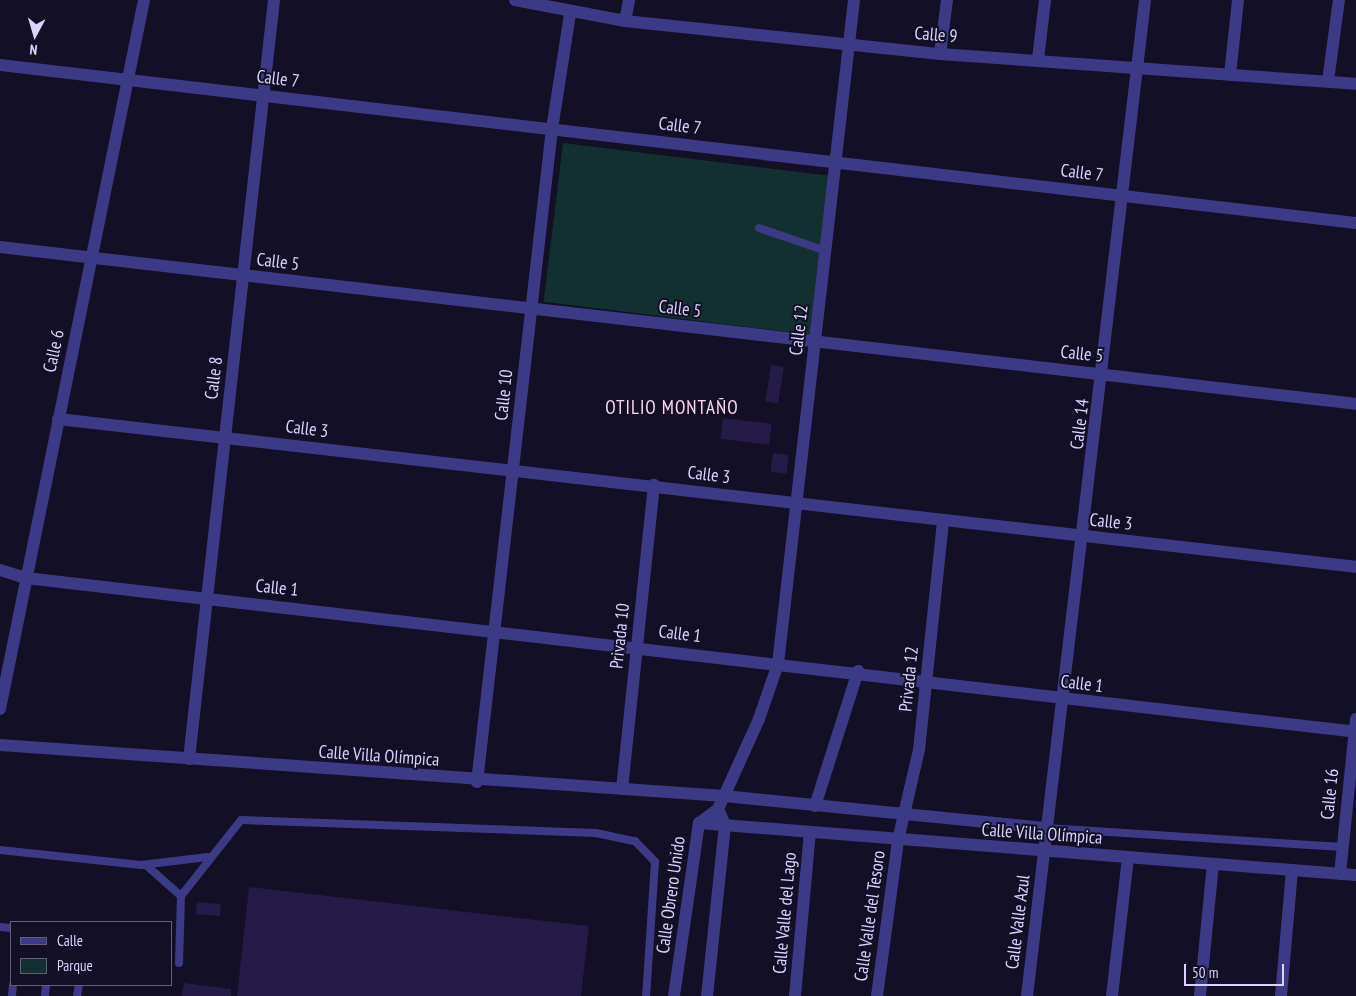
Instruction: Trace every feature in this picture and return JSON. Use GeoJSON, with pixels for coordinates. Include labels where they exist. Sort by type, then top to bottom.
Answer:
{"type":"FeatureCollection","features":[{"type":"Feature","properties":{"kind":"street","name":"Calle 6"},"geometry":{"type":"LineString","coordinates":[[0,709],[126,79],[144,0]]}},
{"type":"Feature","properties":{"kind":"street","name":"Calle 8"},"geometry":{"type":"LineString","coordinates":[[189,759],[205,598],[274,0]]}},
{"type":"Feature","properties":{"kind":"street"},"geometry":{"type":"LineString","coordinates":[[625,21],[629,0]]}},
{"type":"Feature","properties":{"kind":"street","name":"Calle 12"},"geometry":{"type":"LineString","coordinates":[[778,664],[854,0]]}},
{"type":"Feature","properties":{"kind":"street"},"geometry":{"type":"LineString","coordinates":[[940,54],[947,0]]}},
{"type":"Feature","properties":{"kind":"street"},"geometry":{"type":"LineString","coordinates":[[1038,59],[1045,0]]}},
{"type":"Feature","properties":{"kind":"street","name":"Calle 14"},"geometry":{"type":"LineString","coordinates":[[1044,851],[1066,700],[1125,195],[1145,0]]}},
{"type":"Feature","properties":{"kind":"street"},"geometry":{"type":"LineString","coordinates":[[1230,75],[1238,0]]}},
{"type":"Feature","properties":{"kind":"street"},"geometry":{"type":"LineString","coordinates":[[1328,82],[1339,0]]}},
{"type":"Feature","properties":{"kind":"street","name":"Calle 9"},"geometry":{"type":"LineString","coordinates":[[524,1],[570,14],[849,45],[940,54],[1137,66],[1356,84]]}},
{"type":"Feature","properties":{"kind":"street","name":"Calle 10"},"geometry":{"type":"LineString","coordinates":[[477,782],[552,129],[570,14]]}},
{"type":"Feature","properties":{"kind":"street","name":"Calle 7"},"geometry":{"type":"LineString","coordinates":[[0,65],[1356,223]]}},
{"type":"Feature","properties":{"kind":"street","name":"Calle 5"},"geometry":{"type":"LineString","coordinates":[[0,247],[1356,404]]}},
{"type":"Feature","properties":{"kind":"street","name":"Calle 3"},"geometry":{"type":"LineString","coordinates":[[58,419],[654,485],[1356,567]]}},
{"type":"Feature","properties":{"kind":"street","name":"Privada 10"},"geometry":{"type":"LineString","coordinates":[[622,789],[654,485]]}},
{"type":"Feature","properties":{"kind":"street","name":"Privada 12"},"geometry":{"type":"LineString","coordinates":[[898,840],[907,816],[927,680],[943,520]]}},
{"type":"Feature","properties":{"kind":"street","name":"Calle 1"},"geometry":{"type":"LineString","coordinates":[[0,570],[26,578],[636,646],[778,664],[858,671],[1066,700],[1355,732]]}},
{"type":"Feature","properties":{"kind":"street"},"geometry":{"type":"LineString","coordinates":[[708,996],[725,825],[718,809],[759,719],[778,664]]}},
{"type":"Feature","properties":{"kind":"street"},"geometry":{"type":"LineString","coordinates":[[815,806],[858,671]]}},
{"type":"Feature","properties":{"kind":"street","name":"Calle 16"},"geometry":{"type":"LineString","coordinates":[[1351,873],[1342,847],[1356,719]]}},
{"type":"Feature","properties":{"kind":"street","name":"Calle Villa Olímpica"},"geometry":{"type":"LineString","coordinates":[[0,745],[477,782],[724,796],[907,816],[1047,828]]}},
{"type":"Feature","properties":{"kind":"street","name":"Calle Obrero Unido"},"geometry":{"type":"LineString","coordinates":[[674,996],[698,823],[718,809]]}},
{"type":"Feature","properties":{"kind":"street","name":"Calle Villa Olímpica"},"geometry":{"type":"LineString","coordinates":[[698,823],[1292,871],[1351,873]]}},
{"type":"Feature","properties":{"kind":"street","name":"Calle Valle del Lago"},"geometry":{"type":"LineString","coordinates":[[795,996],[810,832]]}},
{"type":"Feature","properties":{"kind":"street","name":"Calle Valle del Tesoro"},"geometry":{"type":"LineString","coordinates":[[877,996],[898,840]]}},
{"type":"Feature","properties":{"kind":"street","name":"Calle Valle Azul"},"geometry":{"type":"LineString","coordinates":[[1027,996],[1044,851]]}},
{"type":"Feature","properties":{"kind":"street"},"geometry":{"type":"LineString","coordinates":[[1112,996],[1128,858]]}},
{"type":"Feature","properties":{"kind":"street"},"geometry":{"type":"LineString","coordinates":[[1200,996],[1213,864]]}},
{"type":"Feature","properties":{"kind":"street"},"geometry":{"type":"LineString","coordinates":[[1281,996],[1292,871]]}},
{"type":"Feature","properties":{"kind":"lane"},"geometry":{"type":"LineString","coordinates":[[759,228],[826,251]]}},
{"type":"Feature","properties":{"kind":"lane"},"geometry":{"type":"LineString","coordinates":[[179,963],[181,896],[208,857],[236,823],[252,817],[616,835],[648,851],[658,875],[646,996]]}},
{"type":"Feature","properties":{"kind":"lane"},"geometry":{"type":"LineString","coordinates":[[1047,828],[1342,847]]}},
{"type":"Feature","properties":{"kind":"lane"},"geometry":{"type":"LineString","coordinates":[[0,850],[146,865],[208,857]]}},
{"type":"Feature","properties":{"kind":"lane"},"geometry":{"type":"LineString","coordinates":[[146,865],[181,896]]}},
{"type":"Feature","properties":{"kind":"green space"},"geometry":{"type":"Polygon","coordinates":[[[563,143],[830,176],[810,335],[544,302],[563,143]]]}},
{"type":"Feature","properties":{"kind":"building"},"geometry":{"type":"Polygon","coordinates":[[[771,365],[784,367],[778,404],[765,402],[771,365]]]}},
{"type":"Feature","properties":{"kind":"building"},"geometry":{"type":"Polygon","coordinates":[[[723,418],[772,424],[769,445],[720,439],[723,418]]]}},
{"type":"Feature","properties":{"kind":"building"},"geometry":{"type":"Polygon","coordinates":[[[773,453],[789,455],[787,474],[771,472],[773,453]]]}},
{"type":"Feature","properties":{"kind":"building"},"geometry":{"type":"Polygon","coordinates":[[[249,887],[589,926],[581,996],[237,996],[249,887]]]}},
{"type":"Feature","properties":{"kind":"building"},"geometry":{"type":"Polygon","coordinates":[[[197,902],[221,904],[220,916],[196,914],[197,902]]]}},
{"type":"Feature","properties":{"kind":"building"},"geometry":{"type":"Polygon","coordinates":[[[184,983],[231,989],[231,996],[182,996],[184,983]]]}},
{"type":"Feature","properties":{"kind":"district","name":"OTILIO MONTAÑO"},"geometry":{"type":"Point","coordinates":[672,408]}}]}
